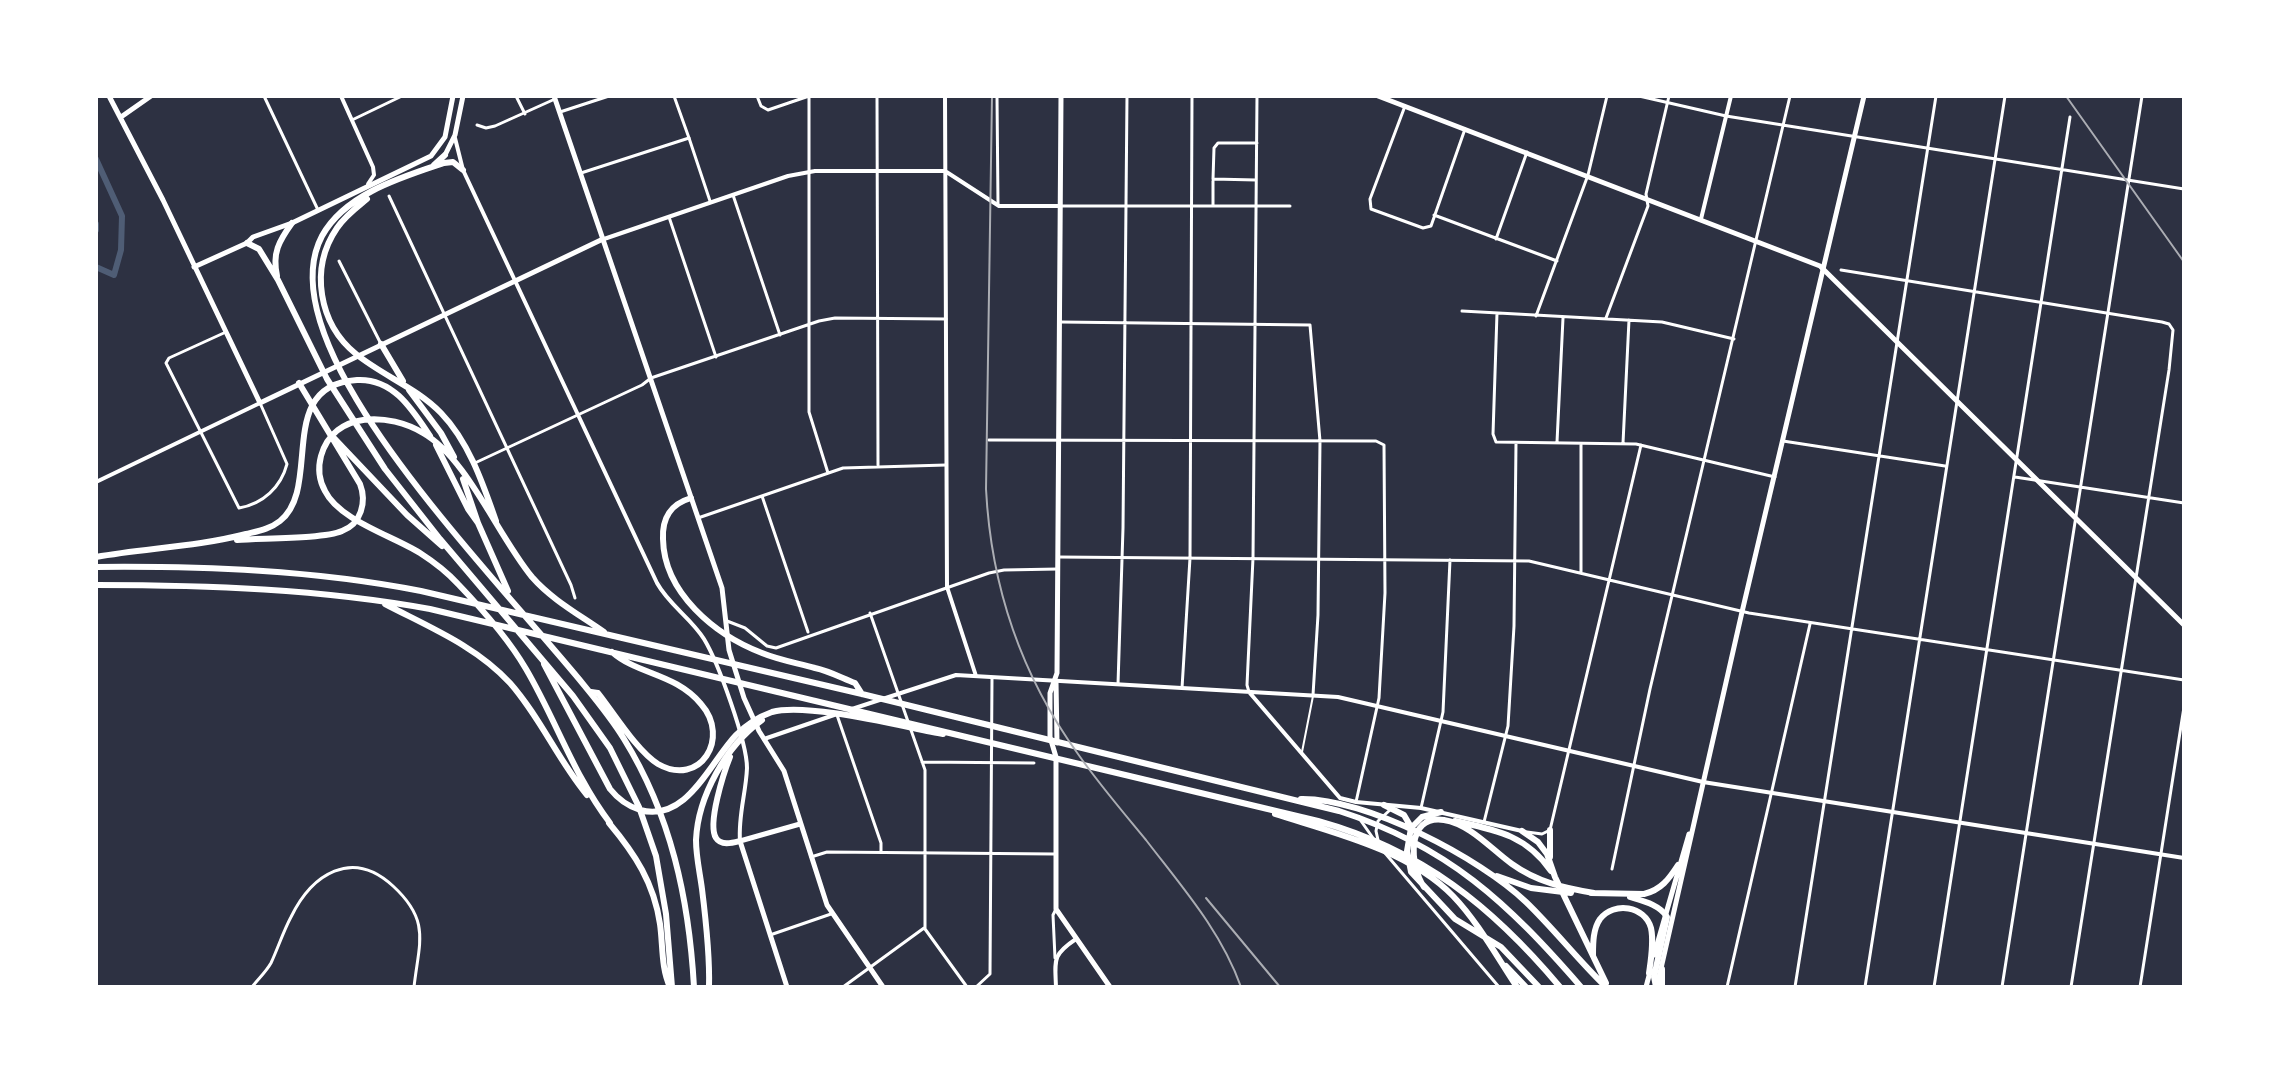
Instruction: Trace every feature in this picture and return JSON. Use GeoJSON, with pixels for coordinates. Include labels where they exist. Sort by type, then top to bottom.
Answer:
{"type":"FeatureCollection","features":[{"type":"Feature","properties":{"kind":"highway"},"geometry":{"type":"LineString","coordinates":[[428,169],[445,155]]}},
{"type":"Feature","properties":{"kind":"highway"},"geometry":{"type":"LineString","coordinates":[[463,170],[453,162],[428,169],[379,189],[343,210],[323,235],[316,253],[313,291],[326,341],[350,388],[409,476],[591,692],[623,738],[648,784],[669,835],[683,891],[694,987]]}},
{"type":"Feature","properties":{"kind":"highway"},"geometry":{"type":"LineString","coordinates":[[379,189],[339,224],[324,254],[320,279],[329,320],[338,335],[357,354],[416,392],[446,418],[466,450],[488,508]]}},
{"type":"Feature","properties":{"kind":"highway"},"geometry":{"type":"LineString","coordinates":[[278,280],[276,249],[292,223]]}},
{"type":"Feature","properties":{"kind":"highway"},"geometry":{"type":"LineString","coordinates":[[247,243],[259,249],[336,394],[397,486],[593,722],[625,776],[651,838],[666,914],[671,987]]}},
{"type":"Feature","properties":{"kind":"highway"},"geometry":{"type":"LineString","coordinates":[[381,344],[400,378],[448,445],[511,598]]}},
{"type":"Feature","properties":{"kind":"highway"},"geometry":{"type":"LineString","coordinates":[[223,541],[272,526],[282,520],[293,506],[306,421],[311,409],[324,393],[347,381],[374,381],[392,389],[416,414],[478,523]]}},
{"type":"Feature","properties":{"kind":"highway"},"geometry":{"type":"LineString","coordinates":[[96,557],[223,541],[331,534],[352,525],[361,511],[362,489],[299,383]]}},
{"type":"Feature","properties":{"kind":"highway"},"geometry":{"type":"LineString","coordinates":[[607,634],[541,586],[518,558],[453,459],[423,433],[404,424],[367,419],[351,422],[335,433],[324,448],[320,467],[322,486],[332,502],[341,510],[420,553],[448,574],[511,646],[530,675],[577,772],[610,823]]}},
{"type":"Feature","properties":{"kind":"highway"},"geometry":{"type":"LineString","coordinates":[[329,432],[407,515],[458,560]]}},
{"type":"Feature","properties":{"kind":"highway"},"geometry":{"type":"LineString","coordinates":[[691,498],[679,502],[670,510],[662,535],[668,566],[683,595],[711,624],[737,642],[771,657],[855,683],[864,694]]}},
{"type":"Feature","properties":{"kind":"highway"},"geometry":{"type":"LineString","coordinates":[[96,567],[202,567],[336,577],[458,599],[864,694],[1339,811],[1419,844],[1468,875],[1500,901],[1581,987]]}},
{"type":"Feature","properties":{"kind":"highway"},"geometry":{"type":"LineString","coordinates":[[96,585],[241,587],[378,601],[475,619],[1233,800],[1378,841],[1420,863],[1464,891],[1496,918],[1560,987]]}},
{"type":"Feature","properties":{"kind":"highway"},"geometry":{"type":"LineString","coordinates":[[378,601],[459,642],[495,668],[519,694],[570,774],[637,857],[658,912],[665,976],[671,987]]}},
{"type":"Feature","properties":{"kind":"highway"},"geometry":{"type":"LineString","coordinates":[[591,692],[598,693],[657,763],[673,769],[690,768],[700,763],[711,750],[713,723],[705,707],[694,696],[665,677],[623,662],[611,651]]}},
{"type":"Feature","properties":{"kind":"highway"},"geometry":{"type":"LineString","coordinates":[[538,653],[610,789],[633,807],[660,811],[680,802],[743,736],[770,714]]}},
{"type":"Feature","properties":{"kind":"highway"},"geometry":{"type":"LineString","coordinates":[[709,987],[696,838],[704,804],[721,766],[747,725],[770,714],[793,709],[1009,746]]}},
{"type":"Feature","properties":{"kind":"highway"},"geometry":{"type":"LineString","coordinates":[[730,749],[714,831],[716,839],[722,843],[740,841]]}},
{"type":"Feature","properties":{"kind":"highway"},"geometry":{"type":"LineString","coordinates":[[1293,799],[1331,802],[1381,818],[1423,836],[1486,871],[1531,888],[1619,894],[1652,892],[1665,883],[1678,865]]}},
{"type":"Feature","properties":{"kind":"highway"},"geometry":{"type":"LineString","coordinates":[[1384,805],[1406,817],[1411,828]]}},
{"type":"Feature","properties":{"kind":"highway"},"geometry":{"type":"LineString","coordinates":[[1441,812],[1422,817],[1411,828],[1407,843],[1409,868],[1455,919],[1507,953],[1539,987]]}},
{"type":"Feature","properties":{"kind":"highway"},"geometry":{"type":"LineString","coordinates":[[1424,887],[1415,868],[1414,842],[1422,827],[1444,820],[1517,838],[1533,849],[1555,877]]}},
{"type":"Feature","properties":{"kind":"highway"},"geometry":{"type":"LineString","coordinates":[[1444,820],[1474,834],[1513,865],[1555,889]]}},
{"type":"Feature","properties":{"kind":"highway"},"geometry":{"type":"LineString","coordinates":[[1550,830],[1550,861]]}},
{"type":"Feature","properties":{"kind":"highway"},"geometry":{"type":"LineString","coordinates":[[1522,831],[1538,842],[1550,861],[1607,987]]}},
{"type":"Feature","properties":{"kind":"highway"},"geometry":{"type":"LineString","coordinates":[[1344,833],[1423,874],[1449,893],[1517,987]]}},
{"type":"Feature","properties":{"kind":"highway"},"geometry":{"type":"LineString","coordinates":[[1486,871],[1525,901],[1607,987]]}},
{"type":"Feature","properties":{"kind":"highway"},"geometry":{"type":"LineString","coordinates":[[1619,894],[1664,912],[1667,923],[1654,977],[1658,987]]}},
{"type":"Feature","properties":{"kind":"highway"},"geometry":{"type":"LineString","coordinates":[[1593,959],[1595,930],[1602,917],[1616,908],[1631,908],[1640,913],[1651,927],[1649,973]]}},
{"type":"Feature","properties":{"kind":"highway"},"geometry":{"type":"LineString","coordinates":[[1496,954],[1526,987]]}},
{"type":"Feature","properties":{"kind":"highway"},"geometry":{"type":"LineString","coordinates":[[1658,987],[1662,969]]}},
{"type":"Feature","properties":{"kind":"main road"},"geometry":{"type":"LineString","coordinates":[[109,96],[260,403],[603,239]]}},
{"type":"Feature","properties":{"kind":"main road"},"geometry":{"type":"LineString","coordinates":[[121,117],[151,96]]}},
{"type":"Feature","properties":{"kind":"main road"},"geometry":{"type":"LineString","coordinates":[[194,267],[247,243],[253,237],[292,223],[427,159],[437,150],[446,133],[453,96]]}},
{"type":"Feature","properties":{"kind":"main road"},"geometry":{"type":"LineString","coordinates":[[445,155],[455,135],[463,96]]}},
{"type":"Feature","properties":{"kind":"main road"},"geometry":{"type":"LineString","coordinates":[[1061,96],[1056,909],[1110,987]]}},
{"type":"Feature","properties":{"kind":"main road"},"geometry":{"type":"LineString","coordinates":[[1378,96],[1646,197],[1823,268],[2184,625]]}},
{"type":"Feature","properties":{"kind":"main road"},"geometry":{"type":"LineString","coordinates":[[1662,969],[1742,612],[1864,96]]}},
{"type":"Feature","properties":{"kind":"main road"},"geometry":{"type":"LineString","coordinates":[[555,97],[722,588],[732,662],[744,698],[784,771],[831,914],[883,987]]}},
{"type":"Feature","properties":{"kind":"main road"},"geometry":{"type":"LineString","coordinates":[[1646,987],[1664,912],[1696,812]]}},
{"type":"Feature","properties":{"kind":"main road"},"geometry":{"type":"LineString","coordinates":[[787,987],[740,841],[800,824]]}},
{"type":"Feature","properties":{"kind":"street"},"geometry":{"type":"LineString","coordinates":[[264,96],[318,210]]}},
{"type":"Feature","properties":{"kind":"street"},"geometry":{"type":"LineString","coordinates":[[341,96],[375,171],[365,188]]}},
{"type":"Feature","properties":{"kind":"street"},"geometry":{"type":"LineString","coordinates":[[352,120],[402,96]]}},
{"type":"Feature","properties":{"kind":"street"},"geometry":{"type":"LineString","coordinates":[[516,96],[525,114]]}},
{"type":"Feature","properties":{"kind":"street"},"geometry":{"type":"LineString","coordinates":[[560,112],[609,96]]}},
{"type":"Feature","properties":{"kind":"street"},"geometry":{"type":"LineString","coordinates":[[674,96],[711,202]]}},
{"type":"Feature","properties":{"kind":"street"},"geometry":{"type":"LineString","coordinates":[[757,96],[764,108],[770,110],[809,96],[809,412],[812,430],[828,473]]}},
{"type":"Feature","properties":{"kind":"street"},"geometry":{"type":"LineString","coordinates":[[877,96],[878,465]]}},
{"type":"Feature","properties":{"kind":"street"},"geometry":{"type":"LineString","coordinates":[[945,96],[947,587],[976,676]]}},
{"type":"Feature","properties":{"kind":"street"},"geometry":{"type":"LineString","coordinates":[[997,96],[998,205]]}},
{"type":"Feature","properties":{"kind":"street"},"geometry":{"type":"LineString","coordinates":[[1118,684],[1125,440],[1127,96]]}},
{"type":"Feature","properties":{"kind":"street"},"geometry":{"type":"LineString","coordinates":[[1182,688],[1190,558],[1192,96]]}},
{"type":"Feature","properties":{"kind":"street"},"geometry":{"type":"LineString","coordinates":[[1257,96],[1253,558],[1247,685],[1249,692],[1353,810],[1499,987]]}},
{"type":"Feature","properties":{"kind":"street"},"geometry":{"type":"LineString","coordinates":[[1536,316],[1588,175],[1607,96]]}},
{"type":"Feature","properties":{"kind":"street"},"geometry":{"type":"LineString","coordinates":[[1639,96],[1784,126],[2184,189]]}},
{"type":"Feature","properties":{"kind":"street"},"geometry":{"type":"LineString","coordinates":[[1606,319],[1648,206],[1646,197],[1669,96]]}},
{"type":"Feature","properties":{"kind":"street"},"geometry":{"type":"LineString","coordinates":[[1701,219],[1731,96]]}},
{"type":"Feature","properties":{"kind":"street"},"geometry":{"type":"LineString","coordinates":[[1612,869],[1633,766],[1790,96]]}},
{"type":"Feature","properties":{"kind":"street"},"geometry":{"type":"LineString","coordinates":[[1795,987],[1936,96]]}},
{"type":"Feature","properties":{"kind":"street"},"geometry":{"type":"LineString","coordinates":[[1865,987],[2005,96]]}},
{"type":"Feature","properties":{"kind":"street"},"geometry":{"type":"LineString","coordinates":[[2002,987],[2142,96]]}},
{"type":"Feature","properties":{"kind":"street"},"geometry":{"type":"LineString","coordinates":[[477,125],[490,127],[525,114],[555,97]]}},
{"type":"Feature","properties":{"kind":"street"},"geometry":{"type":"LineString","coordinates":[[1405,106],[1370,199],[1370,207],[1423,228],[1431,226],[1465,129]]}},
{"type":"Feature","properties":{"kind":"street"},"geometry":{"type":"LineString","coordinates":[[1934,987],[2070,117]]}},
{"type":"Feature","properties":{"kind":"street"},"geometry":{"type":"LineString","coordinates":[[455,135],[463,170],[660,590],[697,629],[707,645],[739,727],[747,767],[739,820],[740,841]]}},
{"type":"Feature","properties":{"kind":"street"},"geometry":{"type":"LineString","coordinates":[[581,173],[689,138]]}},
{"type":"Feature","properties":{"kind":"street"},"geometry":{"type":"LineString","coordinates":[[1213,205],[1215,145],[1257,143]]}},
{"type":"Feature","properties":{"kind":"street"},"geometry":{"type":"LineString","coordinates":[[1496,239],[1527,152]]}},
{"type":"Feature","properties":{"kind":"street"},"geometry":{"type":"LineString","coordinates":[[603,239],[810,171],[945,171],[998,205],[1290,206]]}},
{"type":"Feature","properties":{"kind":"street"},"geometry":{"type":"LineString","coordinates":[[1213,179],[1257,180]]}},
{"type":"Feature","properties":{"kind":"street"},"geometry":{"type":"LineString","coordinates":[[733,195],[780,336]]}},
{"type":"Feature","properties":{"kind":"street"},"geometry":{"type":"LineString","coordinates":[[389,196],[575,592],[575,598]]}},
{"type":"Feature","properties":{"kind":"street"},"geometry":{"type":"LineString","coordinates":[[1434,215],[1557,261]]}},
{"type":"Feature","properties":{"kind":"street"},"geometry":{"type":"LineString","coordinates":[[669,217],[716,357]]}},
{"type":"Feature","properties":{"kind":"street"},"geometry":{"type":"LineString","coordinates":[[339,261],[381,344]]}},
{"type":"Feature","properties":{"kind":"street"},"geometry":{"type":"LineString","coordinates":[[1841,270],[2162,322],[2169,324],[2174,333],[2071,987]]}},
{"type":"Feature","properties":{"kind":"street"},"geometry":{"type":"LineString","coordinates":[[1462,311],[1662,322],[1734,339]]}},
{"type":"Feature","properties":{"kind":"street"},"geometry":{"type":"LineString","coordinates":[[1497,313],[1495,441],[1641,445],[1775,477]]}},
{"type":"Feature","properties":{"kind":"street"},"geometry":{"type":"LineString","coordinates":[[477,462],[651,378],[809,325],[835,318],[946,319]]}},
{"type":"Feature","properties":{"kind":"street"},"geometry":{"type":"LineString","coordinates":[[1557,443],[1563,318]]}},
{"type":"Feature","properties":{"kind":"street"},"geometry":{"type":"LineString","coordinates":[[1623,443],[1629,320]]}},
{"type":"Feature","properties":{"kind":"street"},"geometry":{"type":"LineString","coordinates":[[1059,322],[1310,326],[1320,441],[1313,695]]}},
{"type":"Feature","properties":{"kind":"street"},"geometry":{"type":"LineString","coordinates":[[96,482],[200,432],[260,403],[287,458],[286,470],[276,488],[254,504],[239,508],[232,497],[200,432],[172,376],[166,363],[168,359],[226,332]]}},
{"type":"Feature","properties":{"kind":"street"},"geometry":{"type":"LineString","coordinates":[[989,440],[1381,442],[1385,447],[1385,593],[1378,705],[1353,810]]}},
{"type":"Feature","properties":{"kind":"street"},"geometry":{"type":"LineString","coordinates":[[1783,441],[1947,466]]}},
{"type":"Feature","properties":{"kind":"street"},"geometry":{"type":"LineString","coordinates":[[1484,822],[1506,736],[1516,560],[1516,443]]}},
{"type":"Feature","properties":{"kind":"street"},"geometry":{"type":"LineString","coordinates":[[1581,443],[1581,573]]}},
{"type":"Feature","properties":{"kind":"street"},"geometry":{"type":"LineString","coordinates":[[1340,798],[1421,808],[1522,831],[1542,834],[1550,830],[1641,445]]}},
{"type":"Feature","properties":{"kind":"street"},"geometry":{"type":"LineString","coordinates":[[698,518],[851,466],[946,465]]}},
{"type":"Feature","properties":{"kind":"street"},"geometry":{"type":"LineString","coordinates":[[2015,477],[2184,503]]}},
{"type":"Feature","properties":{"kind":"street"},"geometry":{"type":"LineString","coordinates":[[762,496],[809,634]]}},
{"type":"Feature","properties":{"kind":"street"},"geometry":{"type":"LineString","coordinates":[[1058,557],[1516,560],[1742,612],[2184,680]]}},
{"type":"Feature","properties":{"kind":"street"},"geometry":{"type":"LineString","coordinates":[[1421,808],[1442,720],[1450,560]]}},
{"type":"Feature","properties":{"kind":"street"},"geometry":{"type":"LineString","coordinates":[[727,621],[745,628],[771,648],[1004,570],[1058,569]]}},
{"type":"Feature","properties":{"kind":"street"},"geometry":{"type":"LineString","coordinates":[[870,613],[922,762],[926,783],[925,927],[967,987]]}},
{"type":"Feature","properties":{"kind":"street"},"geometry":{"type":"LineString","coordinates":[[1727,987],[1811,623]]}},
{"type":"Feature","properties":{"kind":"street"},"geometry":{"type":"LineString","coordinates":[[764,739],[947,676],[992,676],[1349,698],[1703,782],[2184,858]]}},
{"type":"Feature","properties":{"kind":"street"},"geometry":{"type":"LineString","coordinates":[[976,987],[990,974],[992,676]]}},
{"type":"Feature","properties":{"kind":"street"},"geometry":{"type":"LineString","coordinates":[[2140,987],[2184,707]]}},
{"type":"Feature","properties":{"kind":"street"},"geometry":{"type":"LineString","coordinates":[[836,714],[881,843],[881,852]]}},
{"type":"Feature","properties":{"kind":"street"},"geometry":{"type":"LineString","coordinates":[[922,762],[1034,763]]}},
{"type":"Feature","properties":{"kind":"street"},"geometry":{"type":"LineString","coordinates":[[1381,847],[1376,831],[1378,821],[1386,812],[1395,809]]}},
{"type":"Feature","properties":{"kind":"street"},"geometry":{"type":"LineString","coordinates":[[811,857],[827,852],[1057,854]]}},
{"type":"Feature","properties":{"kind":"street"},"geometry":{"type":"LineString","coordinates":[[252,987],[269,967],[301,900],[326,875],[347,867],[360,867],[382,876],[408,900],[419,918],[421,950],[414,987]]}},
{"type":"Feature","properties":{"kind":"street"},"geometry":{"type":"LineString","coordinates":[[1056,909],[1053,915],[1056,987]]}},
{"type":"Feature","properties":{"kind":"street"},"geometry":{"type":"LineString","coordinates":[[770,935],[831,914]]}},
{"type":"Feature","properties":{"kind":"street"},"geometry":{"type":"LineString","coordinates":[[843,987],[925,927]]}},
{"type":"Feature","properties":{"kind":"street"},"geometry":{"type":"LineString","coordinates":[[1055,958],[1077,939]]}},
{"type":"Feature","properties":{"kind":"street"},"geometry":{"type":"LineString","coordinates":[[854,979],[855,987]]}},
{"type":"Feature","properties":{"kind":"lane"},"geometry":{"type":"LineString","coordinates":[[1302,754],[1313,695]]}},
{"type":"Feature","properties":{"kind":"waterway"},"geometry":{"type":"LineString","coordinates":[[96,159],[122,216],[121,250],[114,275],[96,267]]}},
{"type":"Feature","properties":{"kind":"waterway"},"geometry":{"type":"LineString","coordinates":[[96,224],[96,230]]}},
{"type":"Feature","properties":{"kind":"railway"},"geometry":{"type":"LineString","coordinates":[[992,96],[986,489],[994,560],[1002,595],[1025,661],[1058,724],[1094,776],[1200,910],[1223,947],[1241,987]]}},
{"type":"Feature","properties":{"kind":"railway"},"geometry":{"type":"LineString","coordinates":[[2066,96],[2184,262]]}},
{"type":"Feature","properties":{"kind":"railway"},"geometry":{"type":"LineString","coordinates":[[1206,898],[1280,987]]}}]}
